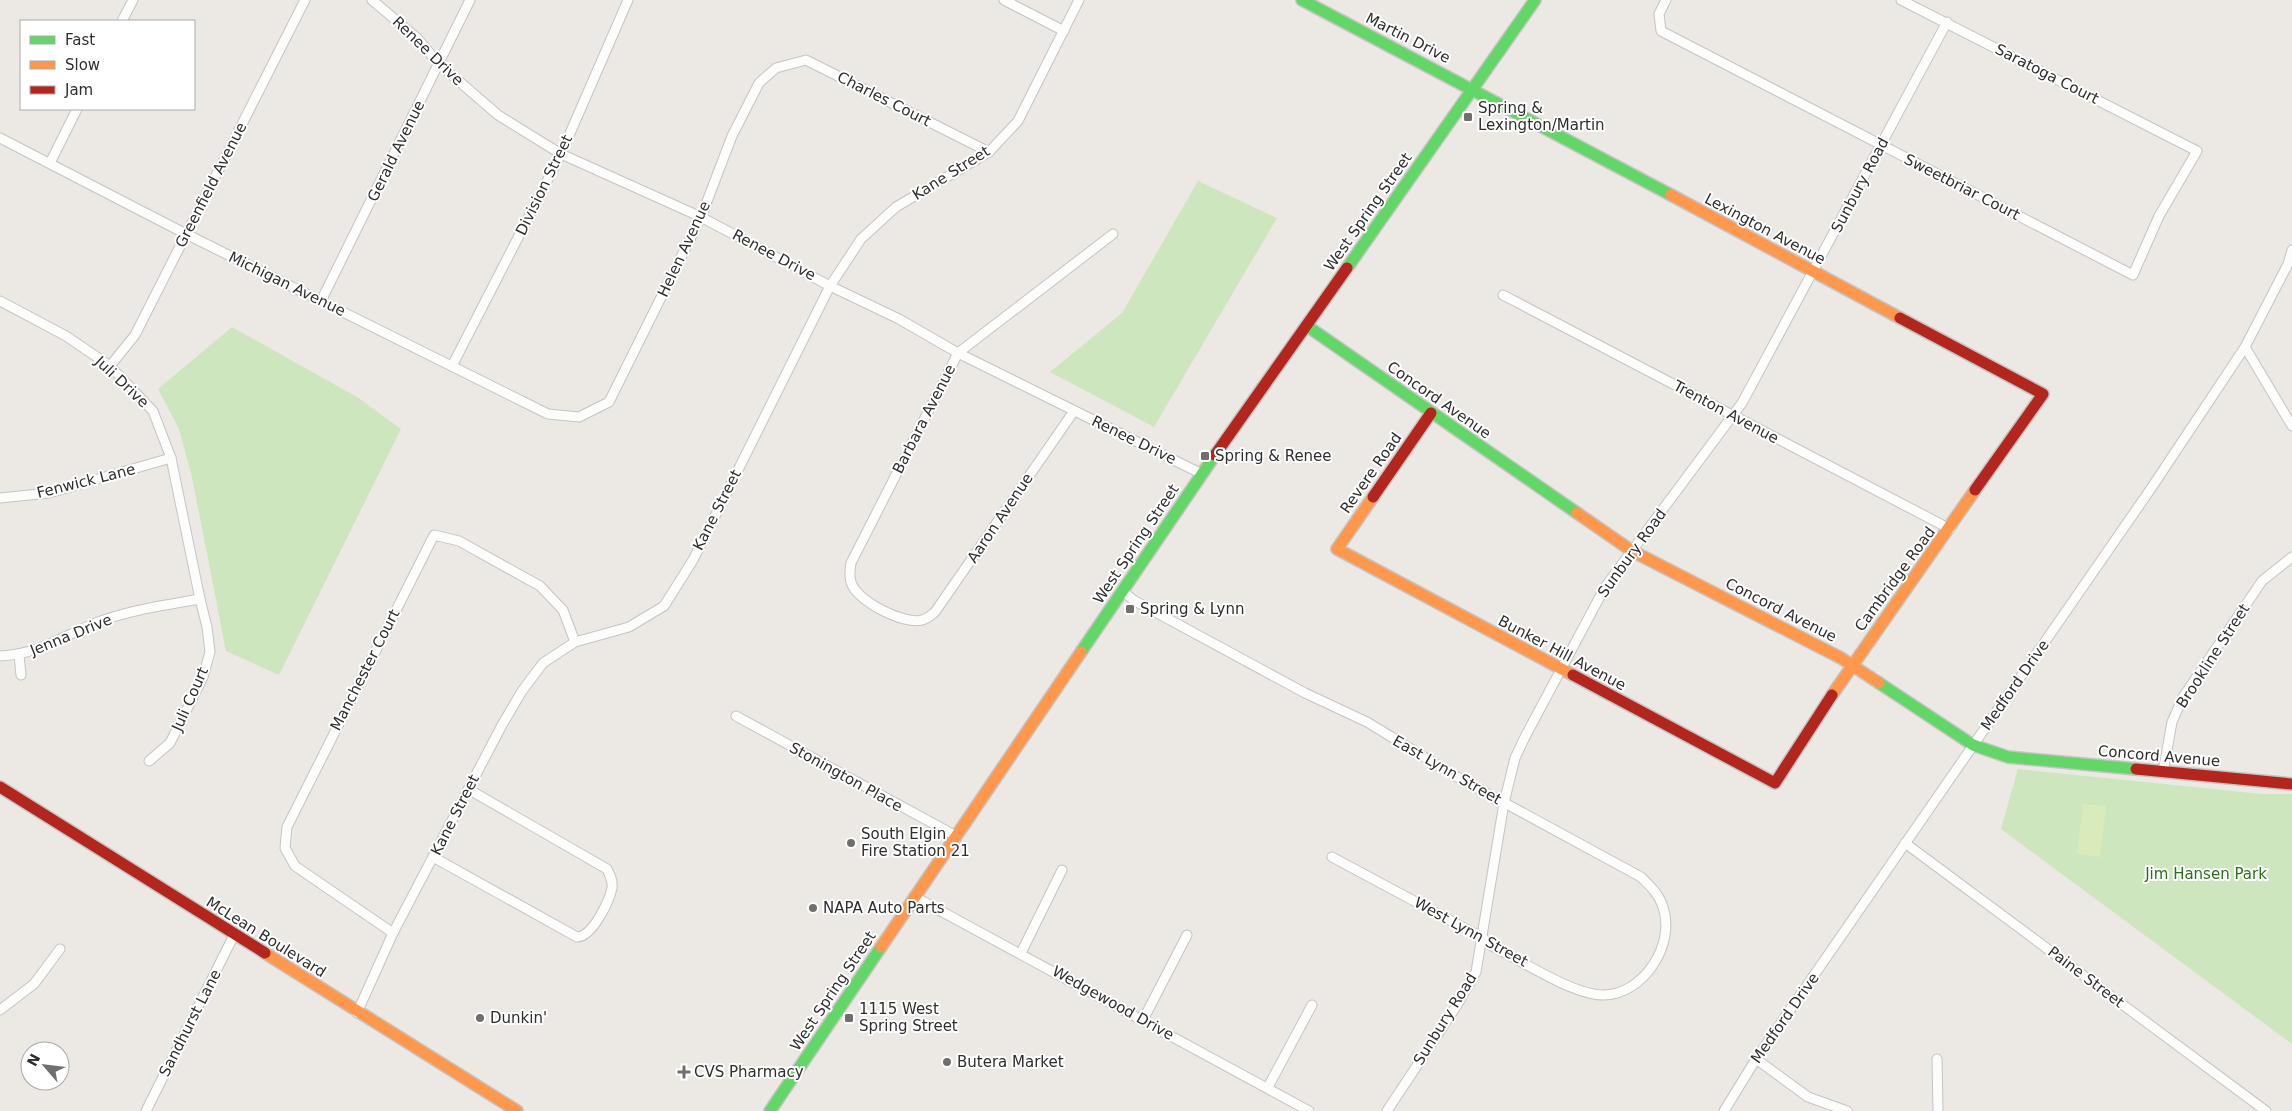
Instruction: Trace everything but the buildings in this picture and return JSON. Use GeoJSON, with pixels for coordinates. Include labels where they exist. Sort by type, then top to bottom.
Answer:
{"type":"FeatureCollection","features":[{"type":"Feature","properties":{"kind":"street"},"geometry":{"type":"LineString","coordinates":[[123,20],[133,0]]}},
{"type":"Feature","properties":{"kind":"street","name":"Greenfield Avenue"},"geometry":{"type":"LineString","coordinates":[[110,366],[135,335],[305,0]]}},
{"type":"Feature","properties":{"kind":"street","name":"Renee Drive"},"geometry":{"type":"LineString","coordinates":[[372,0],[417,38],[439,64],[498,115],[561,154],[701,217],[830,286],[899,319],[958,353],[1202,474]]}},
{"type":"Feature","properties":{"kind":"street","name":"Gerald Avenue"},"geometry":{"type":"LineString","coordinates":[[322,301],[470,0]]}},
{"type":"Feature","properties":{"kind":"street","name":"Division Street"},"geometry":{"type":"LineString","coordinates":[[452,366],[561,154],[628,0]]}},
{"type":"Feature","properties":{"kind":"street"},"geometry":{"type":"LineString","coordinates":[[1004,0],[1064,32]]}},
{"type":"Feature","properties":{"kind":"street","name":"Kane Street"},"geometry":{"type":"LineString","coordinates":[[357,1013],[394,933],[433,856],[522,691],[543,663],[575,642],[629,626],[664,606],[693,560],[830,286],[861,239],[896,207],[989,152],[1018,121],[1079,0]]}},
{"type":"Feature","properties":{"kind":"street","name":"Martin Drive"},"geometry":{"type":"LineString","coordinates":[[1302,0],[1473,89]]}},
{"type":"Feature","properties":{"kind":"street","name":"West Spring Street"},"geometry":{"type":"LineString","coordinates":[[770,1111],[1202,474],[1535,0]]}},
{"type":"Feature","properties":{"kind":"street","name":"Sweetbriar Court"},"geometry":{"type":"LineString","coordinates":[[1666,0],[1659,14],[1661,31],[2133,275]]}},
{"type":"Feature","properties":{"kind":"street","name":"Saratoga Court"},"geometry":{"type":"LineString","coordinates":[[1901,0],[2197,151],[2159,216],[2133,275]]}},
{"type":"Feature","properties":{"kind":"street","name":"Sunbury Road"},"geometry":{"type":"LineString","coordinates":[[1387,1111],[1465,992],[1476,972],[1504,803],[1515,758],[1605,587],[1733,416],[1814,272],[1947,22]]}},
{"type":"Feature","properties":{"kind":"street","name":"Charles Court"},"geometry":{"type":"LineString","coordinates":[[776,68],[806,60],[989,152]]}},
{"type":"Feature","properties":{"kind":"street","name":"Helen Avenue"},"geometry":{"type":"LineString","coordinates":[[579,417],[609,402],[701,217],[732,136],[759,83],[776,68]]}},
{"type":"Feature","properties":{"kind":"street","name":"Lexington Avenue"},"geometry":{"type":"LineString","coordinates":[[1473,89],[2043,394]]}},
{"type":"Feature","properties":{"kind":"street"},"geometry":{"type":"LineString","coordinates":[[50,163],[77,110]]}},
{"type":"Feature","properties":{"kind":"street","name":"Michigan Avenue"},"geometry":{"type":"LineString","coordinates":[[0,138],[186,234],[548,414],[579,417]]}},
{"type":"Feature","properties":{"kind":"street","name":"Barbara Avenue"},"geometry":{"type":"LineString","coordinates":[[921,621],[901,619],[861,598],[851,582],[850,572],[855,555],[958,353],[1113,234]]}},
{"type":"Feature","properties":{"kind":"street","name":"Medford Drive"},"geometry":{"type":"LineString","coordinates":[[1724,1111],[1756,1059],[2152,487],[2245,347],[2288,264],[2292,250]]}},
{"type":"Feature","properties":{"kind":"street","name":"Trenton Avenue"},"geometry":{"type":"LineString","coordinates":[[1502,295],[1950,529]]}},
{"type":"Feature","properties":{"kind":"street","name":"Juli Drive"},"geometry":{"type":"LineString","coordinates":[[0,302],[66,336],[110,366],[153,411],[171,458],[200,598]]}},
{"type":"Feature","properties":{"kind":"street","name":"Concord Avenue"},"geometry":{"type":"LineString","coordinates":[[1307,326],[1632,551],[1852,664],[1973,745],[2008,757],[2292,784]]}},
{"type":"Feature","properties":{"kind":"street"},"geometry":{"type":"LineString","coordinates":[[2245,347],[2276,396],[2292,426]]}},
{"type":"Feature","properties":{"kind":"street","name":"Cambridge Road"},"geometry":{"type":"LineString","coordinates":[[1774,782],[1852,664],[1950,529],[2043,394]]}},
{"type":"Feature","properties":{"kind":"street","name":"Aaron Avenue"},"geometry":{"type":"LineString","coordinates":[[921,621],[935,612],[1074,411]]}},
{"type":"Feature","properties":{"kind":"street","name":"Revere Road"},"geometry":{"type":"LineString","coordinates":[[1337,549],[1431,413]]}},
{"type":"Feature","properties":{"kind":"street","name":"Fenwick Lane"},"geometry":{"type":"LineString","coordinates":[[0,498],[48,493],[171,458]]}},
{"type":"Feature","properties":{"kind":"street","name":"Manchester Court"},"geometry":{"type":"LineString","coordinates":[[394,933],[295,866],[285,848],[287,827],[434,535],[459,541],[540,586],[563,610],[575,642]]}},
{"type":"Feature","properties":{"kind":"street","name":"Bunker Hill Avenue"},"geometry":{"type":"LineString","coordinates":[[1337,549],[1774,782]]}},
{"type":"Feature","properties":{"kind":"street","name":"Brookline Street"},"geometry":{"type":"LineString","coordinates":[[2163,772],[2172,722],[2183,697],[2262,581],[2292,557]]}},
{"type":"Feature","properties":{"kind":"street","name":"East Lynn Street"},"geometry":{"type":"LineString","coordinates":[[1122,591],[1135,601],[1305,693],[1367,722],[1504,803],[1641,877],[1655,891],[1664,909],[1666,928],[1663,944],[1648,972],[1636,985],[1613,994]]}},
{"type":"Feature","properties":{"kind":"street","name":"Jenna Drive"},"geometry":{"type":"LineString","coordinates":[[0,656],[19,655],[44,648],[118,615],[200,598]]}},
{"type":"Feature","properties":{"kind":"street","name":"Juli Court"},"geometry":{"type":"LineString","coordinates":[[149,761],[170,743],[203,677],[210,652],[208,627],[200,598]]}},
{"type":"Feature","properties":{"kind":"street"},"geometry":{"type":"LineString","coordinates":[[19,655],[21,675]]}},
{"type":"Feature","properties":{"kind":"street","name":"Stonington Place"},"geometry":{"type":"LineString","coordinates":[[736,716],[956,836]]}},
{"type":"Feature","properties":{"kind":"street","name":"McLean Boulevard"},"geometry":{"type":"LineString","coordinates":[[0,787],[357,1013],[517,1111]]}},
{"type":"Feature","properties":{"kind":"street"},"geometry":{"type":"LineString","coordinates":[[433,856],[576,937],[583,937],[592,930],[612,888],[612,878],[607,869],[468,789]]}},
{"type":"Feature","properties":{"kind":"street","name":"Paine Street"},"geometry":{"type":"LineString","coordinates":[[1905,843],[2266,1111]]}},
{"type":"Feature","properties":{"kind":"street","name":"West Lynn Street"},"geometry":{"type":"LineString","coordinates":[[1332,857],[1483,938],[1492,946],[1581,992],[1602,995],[1613,994]]}},
{"type":"Feature","properties":{"kind":"street"},"geometry":{"type":"LineString","coordinates":[[1021,953],[1062,870]]}},
{"type":"Feature","properties":{"kind":"street","name":"Wedgewood Drive"},"geometry":{"type":"LineString","coordinates":[[915,897],[1268,1087],[1309,1111]]}},
{"type":"Feature","properties":{"kind":"street","name":"Sandhurst Lane"},"geometry":{"type":"LineString","coordinates":[[146,1111],[234,934]]}},
{"type":"Feature","properties":{"kind":"street"},"geometry":{"type":"LineString","coordinates":[[1143,1020],[1187,934]]}},
{"type":"Feature","properties":{"kind":"street"},"geometry":{"type":"LineString","coordinates":[[0,1010],[34,984],[60,949]]}},
{"type":"Feature","properties":{"kind":"street"},"geometry":{"type":"LineString","coordinates":[[1268,1087],[1312,1006]]}},
{"type":"Feature","properties":{"kind":"street"},"geometry":{"type":"LineString","coordinates":[[1756,1059],[1808,1097],[1848,1111]]}},
{"type":"Feature","properties":{"kind":"street"},"geometry":{"type":"LineString","coordinates":[[1937,1059],[1938,1111]]}},
{"type":"Feature","properties":{"kind":"green space"},"geometry":{"type":"Polygon","coordinates":[[[1198,181],[1277,218],[1154,427],[1050,372],[1122,313],[1198,181]]]}},
{"type":"Feature","properties":{"kind":"green space"},"geometry":{"type":"Polygon","coordinates":[[[232,327],[357,397],[401,429],[279,675],[226,651],[192,477],[179,429],[158,389],[232,327]]]}},
{"type":"Feature","properties":{"kind":"green space","name":"Jim Hansen Park"},"geometry":{"type":"Polygon","coordinates":[[[2018,769],[2262,794],[2292,794],[2292,1044],[2001,829],[2018,769]]]}},
{"type":"Feature","properties":{"kind":"green space"},"geometry":{"type":"Polygon","coordinates":[[[2083,804],[2106,806],[2100,857],[2077,854],[2083,804]]]}},
{"type":"Feature","properties":{"kind":"traffic: fast"},"geometry":{"type":"LineString","coordinates":[[1302,0],[1671,195]]}},
{"type":"Feature","properties":{"kind":"traffic: fast"},"geometry":{"type":"LineString","coordinates":[[1347,268],[1535,0]]}},
{"type":"Feature","properties":{"kind":"traffic: fast"},"geometry":{"type":"LineString","coordinates":[[1307,326],[1577,513]]}},
{"type":"Feature","properties":{"kind":"traffic: fast"},"geometry":{"type":"LineString","coordinates":[[1081,652],[1215,455]]}},
{"type":"Feature","properties":{"kind":"traffic: fast"},"geometry":{"type":"LineString","coordinates":[[1879,683],[1973,745],[2008,757],[2136,769]]}},
{"type":"Feature","properties":{"kind":"traffic: fast"},"geometry":{"type":"LineString","coordinates":[[770,1111],[881,947]]}},
{"type":"Feature","properties":{"kind":"traffic: slow"},"geometry":{"type":"LineString","coordinates":[[1671,195],[1900,318]]}},
{"type":"Feature","properties":{"kind":"traffic: slow"},"geometry":{"type":"LineString","coordinates":[[1832,695],[1975,490]]}},
{"type":"Feature","properties":{"kind":"traffic: slow"},"geometry":{"type":"LineString","coordinates":[[1373,497],[1337,549],[1573,675]]}},
{"type":"Feature","properties":{"kind":"traffic: slow"},"geometry":{"type":"LineString","coordinates":[[1577,513],[1632,551],[1841,658],[1879,683]]}},
{"type":"Feature","properties":{"kind":"traffic: slow"},"geometry":{"type":"LineString","coordinates":[[881,947],[1081,652]]}},
{"type":"Feature","properties":{"kind":"traffic: slow"},"geometry":{"type":"LineString","coordinates":[[265,953],[517,1111]]}},
{"type":"Feature","properties":{"kind":"traffic: jam"},"geometry":{"type":"LineString","coordinates":[[1215,455],[1347,268]]}},
{"type":"Feature","properties":{"kind":"traffic: jam"},"geometry":{"type":"LineString","coordinates":[[1900,318],[2043,394],[1975,490]]}},
{"type":"Feature","properties":{"kind":"traffic: jam"},"geometry":{"type":"LineString","coordinates":[[1373,497],[1431,413]]}},
{"type":"Feature","properties":{"kind":"traffic: jam"},"geometry":{"type":"LineString","coordinates":[[1573,675],[1775,783],[1832,695]]}},
{"type":"Feature","properties":{"kind":"traffic: jam"},"geometry":{"type":"LineString","coordinates":[[2136,769],[2292,784]]}},
{"type":"Feature","properties":{"kind":"traffic: jam"},"geometry":{"type":"LineString","coordinates":[[0,787],[265,953]]}},
{"type":"Feature","properties":{"kind":"place","name":"Spring & Lexington/Martin"},"geometry":{"type":"Point","coordinates":[1468,117]}},
{"type":"Feature","properties":{"kind":"place","name":"Spring & Renee"},"geometry":{"type":"Point","coordinates":[1205,456]}},
{"type":"Feature","properties":{"kind":"place","name":"Spring & Lynn"},"geometry":{"type":"Point","coordinates":[1130,609]}},
{"type":"Feature","properties":{"kind":"place","name":"South Elgin Fire Station 21"},"geometry":{"type":"Point","coordinates":[851,843]}},
{"type":"Feature","properties":{"kind":"place","name":"NAPA Auto Parts"},"geometry":{"type":"Point","coordinates":[813,908]}},
{"type":"Feature","properties":{"kind":"place","name":"Dunkin'"},"geometry":{"type":"Point","coordinates":[480,1018]}},
{"type":"Feature","properties":{"kind":"place","name":"1115 West Spring Street"},"geometry":{"type":"Point","coordinates":[849,1018]}},
{"type":"Feature","properties":{"kind":"place","name":"Butera Market"},"geometry":{"type":"Point","coordinates":[947,1062]}},
{"type":"Feature","properties":{"kind":"place","name":"CVS Pharmacy"},"geometry":{"type":"Point","coordinates":[684,1072]}}]}
